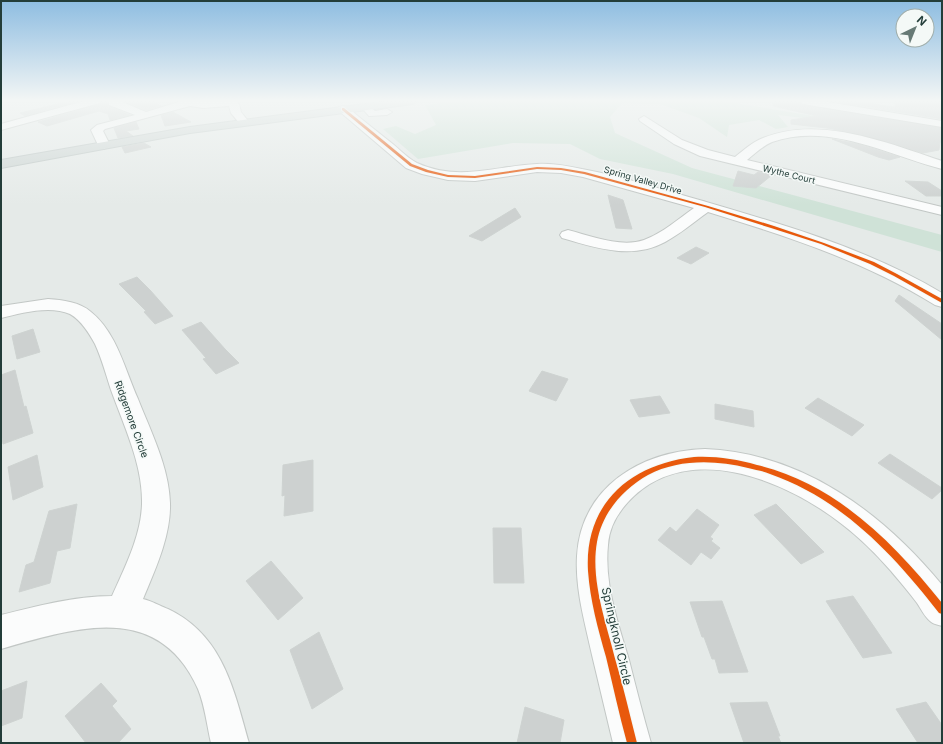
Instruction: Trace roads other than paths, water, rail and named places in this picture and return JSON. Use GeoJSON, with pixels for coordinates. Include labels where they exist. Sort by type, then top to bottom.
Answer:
{"type":"FeatureCollection","features":[{"type":"Feature","properties":{"kind":"main road"},"geometry":{"type":"LineString","coordinates":[[1,164],[160,136]]}},
{"type":"Feature","properties":{"kind":"street"},"geometry":{"type":"LineString","coordinates":[[99,136],[104,145]]}},
{"type":"Feature","properties":{"kind":"street","name":"Spring Valley Drive"},"geometry":{"type":"LineString","coordinates":[[376,136],[411,165],[426,171],[448,176],[475,177],[537,168],[572,170],[705,206],[832,246],[884,268],[942,301]]}},
{"type":"Feature","properties":{"kind":"street","name":"Wythe Court"},"geometry":{"type":"LineString","coordinates":[[669,136],[685,146],[737,161],[942,211]]}},
{"type":"Feature","properties":{"kind":"street"},"geometry":{"type":"LineString","coordinates":[[737,161],[767,141],[786,136]]}},
{"type":"Feature","properties":{"kind":"street"},"geometry":{"type":"LineString","coordinates":[[826,136],[870,142],[942,165]]}},
{"type":"Feature","properties":{"kind":"street"},"geometry":{"type":"LineString","coordinates":[[568,235],[613,246],[640,245],[659,239],[705,206]]}},
{"type":"Feature","properties":{"kind":"street","name":"Ridgemore Circle"},"geometry":{"type":"LineString","coordinates":[[1,312],[40,306],[65,307],[75,310],[83,314],[105,344],[140,438],[154,482],[156,503],[153,527],[148,548],[122,611]]}},
{"type":"Feature","properties":{"kind":"street","name":"Springknoll Circle"},"geometry":{"type":"LineString","coordinates":[[632,743],[596,603],[592,571],[594,542],[601,520],[612,501],[626,486],[643,474],[658,467],[678,462],[705,459],[729,461],[754,466],[785,476],[811,488],[843,508],[890,548],[919,579],[942,610]]}},
{"type":"Feature","properties":{"kind":"street"},"geometry":{"type":"LineString","coordinates":[[1,632],[47,619],[90,612],[122,611],[156,618],[170,625],[190,642],[203,660],[213,680],[230,743]]}}]}
